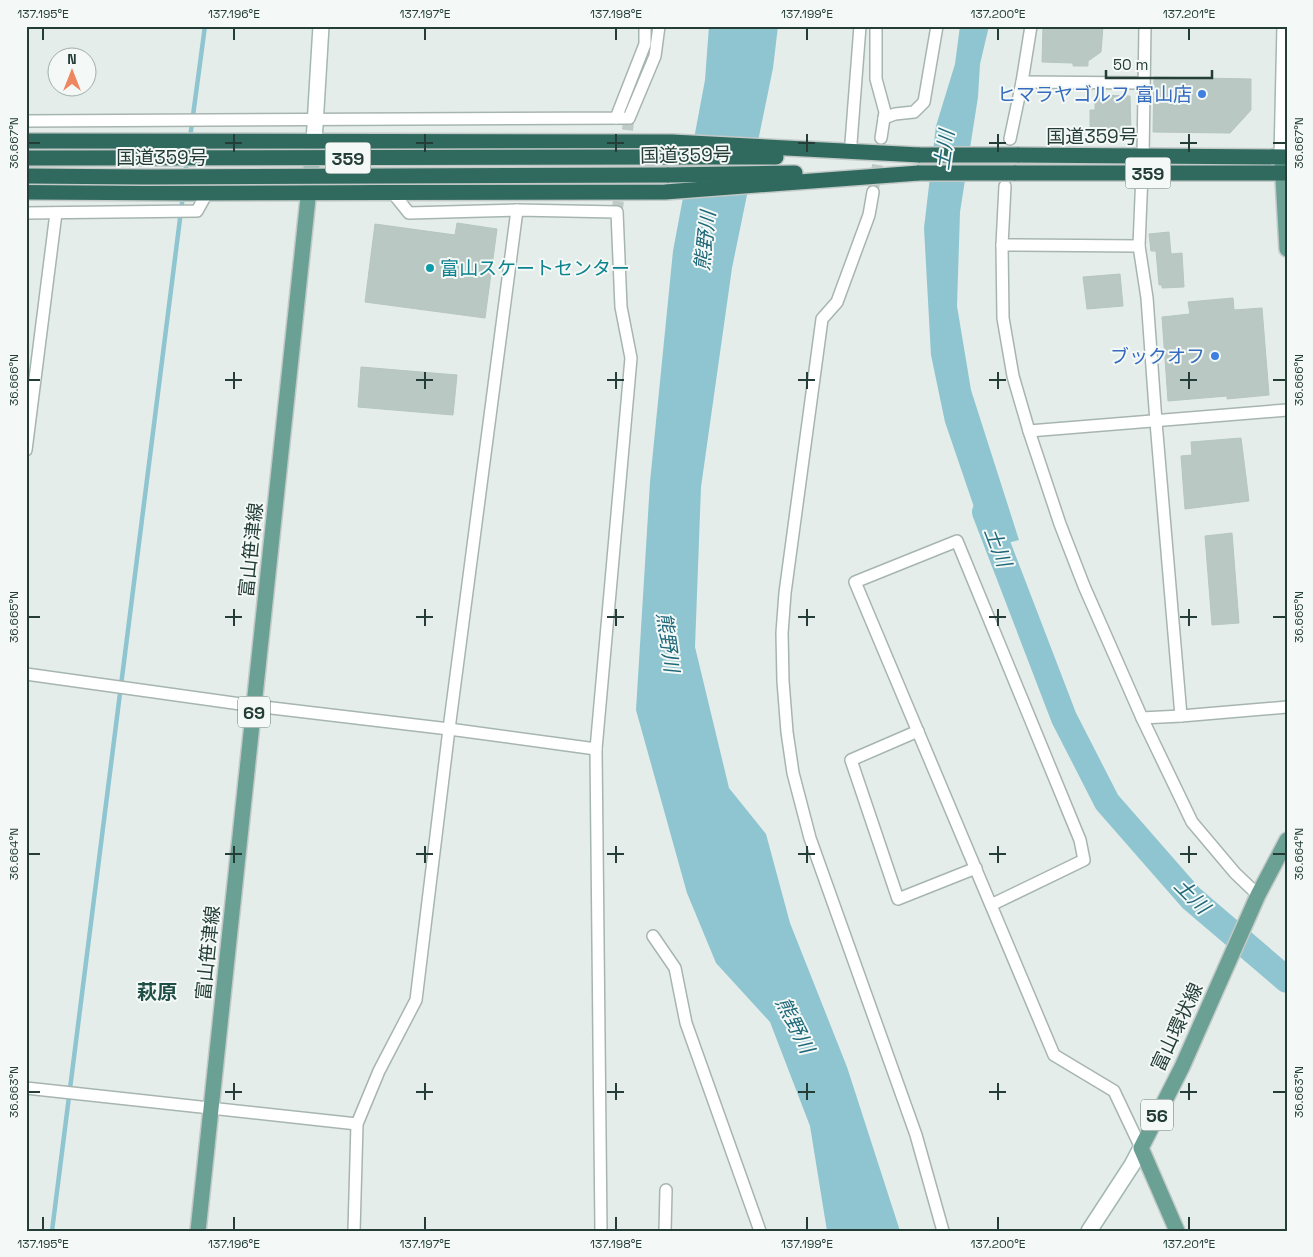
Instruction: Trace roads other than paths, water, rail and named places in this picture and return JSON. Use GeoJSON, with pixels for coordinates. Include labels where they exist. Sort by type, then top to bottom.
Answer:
{"type":"FeatureCollection","features":[{"type":"Feature","properties":{"kind":"highway"},"geometry":{"type":"LineString","coordinates":[[26,141],[672,142],[842,150]]}},
{"type":"Feature","properties":{"kind":"highway","name":"国道359号"},"geometry":{"type":"LineString","coordinates":[[26,158],[842,150],[920,155],[1284,157]]}},
{"type":"Feature","properties":{"kind":"highway","name":"国道359号"},"geometry":{"type":"LineString","coordinates":[[26,176],[836,176],[919,172],[1285,173]]}},
{"type":"Feature","properties":{"kind":"highway"},"geometry":{"type":"LineString","coordinates":[[26,192],[665,192],[836,176]]}},
{"type":"Feature","properties":{"kind":"main road","name":"富山笹津線"},"geometry":{"type":"LineString","coordinates":[[198,1231],[314,142]]}},
{"type":"Feature","properties":{"kind":"main road"},"geometry":{"type":"LineString","coordinates":[[1284,157],[1287,249]]}},
{"type":"Feature","properties":{"kind":"main road","name":"富山環状線"},"geometry":{"type":"LineString","coordinates":[[1140,1148],[1182,1067],[1256,900],[1287,840]]}},
{"type":"Feature","properties":{"kind":"main road","name":"56"},"geometry":{"type":"LineString","coordinates":[[1140,1148],[1177,1231]]}},
{"type":"Feature","properties":{"kind":"street"},"geometry":{"type":"LineString","coordinates":[[314,142],[321,26]]}},
{"type":"Feature","properties":{"kind":"street"},"geometry":{"type":"LineString","coordinates":[[616,118],[645,44],[646,26]]}},
{"type":"Feature","properties":{"kind":"street"},"geometry":{"type":"LineString","coordinates":[[26,121],[629,118],[654,56],[658,26]]}},
{"type":"Feature","properties":{"kind":"street"},"geometry":{"type":"LineString","coordinates":[[842,150],[860,26]]}},
{"type":"Feature","properties":{"kind":"street"},"geometry":{"type":"LineString","coordinates":[[876,26],[876,79],[884,112],[882,138]]}},
{"type":"Feature","properties":{"kind":"street"},"geometry":{"type":"LineString","coordinates":[[884,118],[895,114],[914,112],[924,102],[937,26]]}},
{"type":"Feature","properties":{"kind":"street"},"geometry":{"type":"LineString","coordinates":[[1010,139],[1031,26]]}},
{"type":"Feature","properties":{"kind":"street"},"geometry":{"type":"LineString","coordinates":[[1143,156],[1145,26]]}},
{"type":"Feature","properties":{"kind":"street"},"geometry":{"type":"LineString","coordinates":[[1284,157],[1285,26]]}},
{"type":"Feature","properties":{"kind":"street"},"geometry":{"type":"LineString","coordinates":[[1022,82],[1143,83]]}},
{"type":"Feature","properties":{"kind":"street"},"geometry":{"type":"LineString","coordinates":[[1142,172],[1139,246],[1147,298],[1181,716]]}},
{"type":"Feature","properties":{"kind":"street"},"geometry":{"type":"LineString","coordinates":[[1005,186],[1002,245],[1003,318],[1014,376],[1029,432],[1060,524],[1084,586],[1142,718],[1192,822],[1235,872],[1256,900]]}},
{"type":"Feature","properties":{"kind":"street"},"geometry":{"type":"LineString","coordinates":[[392,192],[409,213],[517,210],[617,212],[621,308],[632,358],[614,536],[596,749],[601,1231]]}},
{"type":"Feature","properties":{"kind":"street"},"geometry":{"type":"LineString","coordinates":[[874,192],[869,215],[837,302],[822,319],[785,593],[782,633],[782,681],[786,732],[793,773],[810,838],[916,1135],[943,1231]]}},
{"type":"Feature","properties":{"kind":"street"},"geometry":{"type":"LineString","coordinates":[[26,213],[197,212],[200,193]]}},
{"type":"Feature","properties":{"kind":"street"},"geometry":{"type":"LineString","coordinates":[[354,1231],[357,1124],[379,1070],[416,1000],[449,729],[517,210]]}},
{"type":"Feature","properties":{"kind":"street"},"geometry":{"type":"LineString","coordinates":[[26,450],[56,213]]}},
{"type":"Feature","properties":{"kind":"street"},"geometry":{"type":"LineString","coordinates":[[1002,245],[1139,246]]}},
{"type":"Feature","properties":{"kind":"street"},"geometry":{"type":"LineString","coordinates":[[1029,432],[1287,410]]}},
{"type":"Feature","properties":{"kind":"street"},"geometry":{"type":"LineString","coordinates":[[991,904],[1084,860],[1080,840],[957,541],[855,582],[1054,1055],[1114,1091],[1140,1148],[1132,1165],[1089,1231]]}},
{"type":"Feature","properties":{"kind":"street"},"geometry":{"type":"LineString","coordinates":[[26,674],[255,706],[596,749]]}},
{"type":"Feature","properties":{"kind":"street"},"geometry":{"type":"LineString","coordinates":[[1142,718],[1287,707]]}},
{"type":"Feature","properties":{"kind":"street"},"geometry":{"type":"LineString","coordinates":[[918,731],[851,760],[898,899],[976,868]]}},
{"type":"Feature","properties":{"kind":"street"},"geometry":{"type":"LineString","coordinates":[[653,936],[675,968],[686,1023],[760,1231]]}},
{"type":"Feature","properties":{"kind":"street"},"geometry":{"type":"LineString","coordinates":[[26,1088],[357,1124]]}},
{"type":"Feature","properties":{"kind":"street"},"geometry":{"type":"LineString","coordinates":[[666,1190],[666,1231]]}},
{"type":"Feature","properties":{"kind":"water","name":"熊野川"},"geometry":{"type":"Polygon","coordinates":[[[709,26],[778,26],[773,68],[732,268],[701,487],[695,647],[729,788],[766,834],[790,923],[847,1067],[900,1231],[827,1231],[810,1126],[770,1022],[716,963],[687,893],[636,710],[650,482],[673,251],[705,80],[709,26]]]}},
{"type":"Feature","properties":{"kind":"water"},"geometry":{"type":"Polygon","coordinates":[[[960,26],[989,26],[980,64],[978,97],[960,212],[957,306],[971,390],[1019,540],[988,548],[945,422],[931,355],[924,228],[936,126],[955,64],[960,26]]]}},
{"type":"Feature","properties":{"kind":"waterway"},"geometry":{"type":"LineString","coordinates":[[185,175],[205,26]]}},
{"type":"Feature","properties":{"kind":"waterway"},"geometry":{"type":"LineString","coordinates":[[52,1231],[183,195]]}},
{"type":"Feature","properties":{"kind":"waterway","name":"土川"},"geometry":{"type":"LineString","coordinates":[[985,512],[1064,718],[1107,802],[1191,898],[1287,980]]}},
{"type":"Feature","properties":{"kind":"tunnel"},"geometry":{"type":"LineString","coordinates":[[617,212],[629,118]]}},
{"type":"Feature","properties":{"kind":"tunnel"},"geometry":{"type":"LineString","coordinates":[[873,192],[881,145]]}},
{"type":"Feature","properties":{"kind":"place","name":"ヒマラヤゴルフ 富山店"},"geometry":{"type":"Point","coordinates":[1202,94]}},
{"type":"Feature","properties":{"kind":"place","name":"富山スケートセンター"},"geometry":{"type":"Point","coordinates":[430,268]}},
{"type":"Feature","properties":{"kind":"place","name":"ブックオフ"},"geometry":{"type":"Point","coordinates":[1215,356]}},
{"type":"Feature","properties":{"kind":"district","name":"萩原"},"geometry":{"type":"Point","coordinates":[157,992]}}]}
